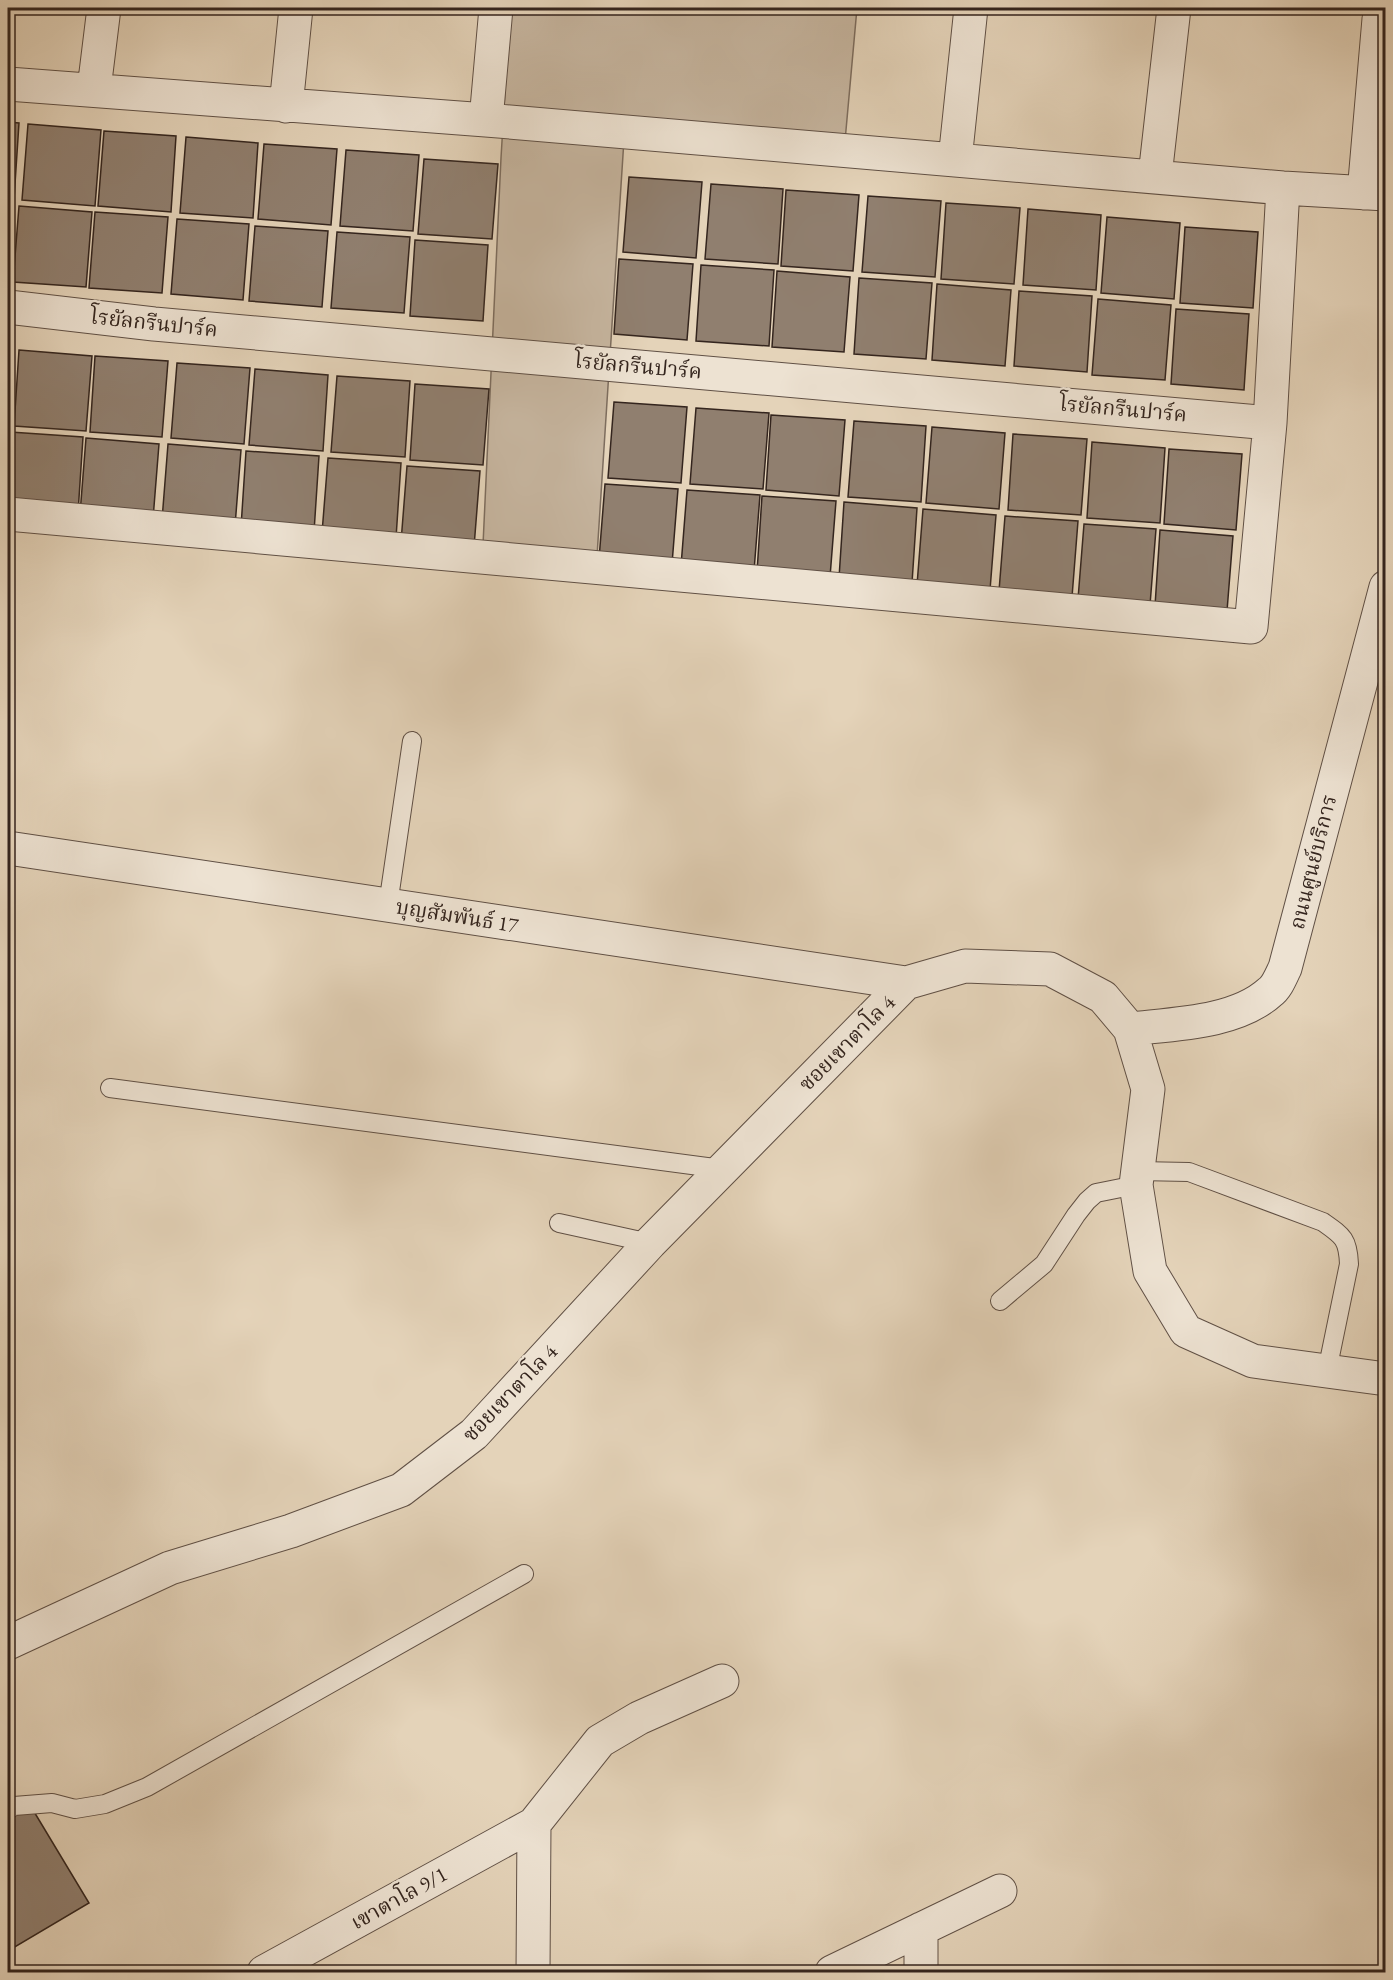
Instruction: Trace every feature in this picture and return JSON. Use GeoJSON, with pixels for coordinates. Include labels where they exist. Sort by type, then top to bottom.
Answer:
{"type":"FeatureCollection","features":[{"type":"Feature","properties":{"kind":"street"},"geometry":{"type":"LineString","coordinates":[[94,90],[104,8]]}},
{"type":"Feature","properties":{"kind":"street"},"geometry":{"type":"LineString","coordinates":[[286,106],[296,8]]}},
{"type":"Feature","properties":{"kind":"street"},"geometry":{"type":"LineString","coordinates":[[486,120],[496,8]]}},
{"type":"Feature","properties":{"kind":"street"},"geometry":{"type":"LineString","coordinates":[[955,160],[971,8]]}},
{"type":"Feature","properties":{"kind":"street"},"geometry":{"type":"LineString","coordinates":[[1155,176],[1174,8]]}},
{"type":"Feature","properties":{"kind":"street"},"geometry":{"type":"LineString","coordinates":[[8,84],[486,120],[1283,188],[1375,193],[1379,19]]}},
{"type":"Feature","properties":{"kind":"street"},"geometry":{"type":"LineString","coordinates":[[8,514],[1251,627],[1270,423],[1283,188]]}},
{"type":"Feature","properties":{"kind":"street","name":"โรยัลกรีนปาร์ค"},"geometry":{"type":"LineString","coordinates":[[8,307],[165,325],[1270,423]]}},
{"type":"Feature","properties":{"kind":"street","name":"ถนนศูนย์บริการ"},"geometry":{"type":"LineString","coordinates":[[1130,1029],[1199,1021],[1230,1013],[1249,1006],[1272,992],[1285,968],[1386,588]]}},
{"type":"Feature","properties":{"kind":"street","name":"บุญสัมพันธ์ 17"},"geometry":{"type":"LineString","coordinates":[[8,848],[906,984]]}},
{"type":"Feature","properties":{"kind":"street"},"geometry":{"type":"LineString","coordinates":[[906,984],[965,966],[1050,969],[1102,997],[1130,1029],[1148,1089],[1137,1178],[1150,1271],[1186,1331],[1253,1361],[1386,1379]]}},
{"type":"Feature","properties":{"kind":"street","name":"ซอยเขาตาโล 4"},"geometry":{"type":"LineString","coordinates":[[8,1643],[170,1568],[291,1531],[401,1490],[474,1434],[651,1243],[906,984]]}},
{"type":"Feature","properties":{"kind":"street"},"geometry":{"type":"LineString","coordinates":[[533,1972],[534,1824],[600,1741],[639,1718],[722,1681]]}},
{"type":"Feature","properties":{"kind":"street","name":"เขาตาโล 9/1"},"geometry":{"type":"LineString","coordinates":[[264,1972],[534,1824]]}},
{"type":"Feature","properties":{"kind":"street"},"geometry":{"type":"LineString","coordinates":[[832,1972],[1000,1891]]}},
{"type":"Feature","properties":{"kind":"street"},"geometry":{"type":"LineString","coordinates":[[921,1929],[921,1972]]}},
{"type":"Feature","properties":{"kind":"lane"},"geometry":{"type":"LineString","coordinates":[[388,905],[412,741]]}},
{"type":"Feature","properties":{"kind":"lane"},"geometry":{"type":"LineString","coordinates":[[110,1088],[722,1170]]}},
{"type":"Feature","properties":{"kind":"lane"},"geometry":{"type":"LineString","coordinates":[[1000,1301],[1044,1264],[1076,1215],[1096,1193],[1137,1178],[1189,1172],[1323,1222],[1340,1233],[1348,1248],[1349,1264],[1327,1371]]}},
{"type":"Feature","properties":{"kind":"lane"},"geometry":{"type":"LineString","coordinates":[[560,1223],[651,1243]]}},
{"type":"Feature","properties":{"kind":"lane"},"geometry":{"type":"LineString","coordinates":[[8,1810],[14,1806],[52,1803],[75,1809],[105,1804],[147,1787],[524,1574]]}},
{"type":"Feature","properties":{"kind":"shaded area"},"geometry":{"type":"Polygon","coordinates":[[[510,8],[857,8],[845,141],[625,124],[597,556],[483,545],[510,8]]]}},
{"type":"Feature","properties":{"kind":"building"},"geometry":{"type":"Polygon","coordinates":[[[8,122],[19,123],[14,199],[8,198],[8,122]]]}},
{"type":"Feature","properties":{"kind":"building"},"geometry":{"type":"Polygon","coordinates":[[[28,124],[101,130],[95,206],[22,200],[28,124]]]}},
{"type":"Feature","properties":{"kind":"building"},"geometry":{"type":"Polygon","coordinates":[[[104,131],[176,136],[171,212],[98,206],[104,131]]]}},
{"type":"Feature","properties":{"kind":"building"},"geometry":{"type":"Polygon","coordinates":[[[186,137],[258,143],[253,218],[180,213],[186,137]]]}},
{"type":"Feature","properties":{"kind":"building"},"geometry":{"type":"Polygon","coordinates":[[[264,144],[337,149],[331,225],[258,219],[264,144]]]}},
{"type":"Feature","properties":{"kind":"building"},"geometry":{"type":"Polygon","coordinates":[[[346,150],[419,155],[413,231],[340,226],[346,150]]]}},
{"type":"Feature","properties":{"kind":"building"},"geometry":{"type":"Polygon","coordinates":[[[424,159],[498,164],[492,239],[418,234],[424,159]]]}},
{"type":"Feature","properties":{"kind":"building"},"geometry":{"type":"Polygon","coordinates":[[[629,177],[702,182],[696,258],[623,252],[629,177]]]}},
{"type":"Feature","properties":{"kind":"building"},"geometry":{"type":"Polygon","coordinates":[[[711,184],[783,189],[778,264],[705,259],[711,184]]]}},
{"type":"Feature","properties":{"kind":"building"},"geometry":{"type":"Polygon","coordinates":[[[786,190],[859,195],[853,271],[781,266],[786,190]]]}},
{"type":"Feature","properties":{"kind":"building"},"geometry":{"type":"Polygon","coordinates":[[[868,196],[941,201],[935,277],[862,272],[868,196]]]}},
{"type":"Feature","properties":{"kind":"building"},"geometry":{"type":"Polygon","coordinates":[[[946,203],[1020,208],[1014,284],[941,279],[946,203]]]}},
{"type":"Feature","properties":{"kind":"building"},"geometry":{"type":"Polygon","coordinates":[[[19,206],[92,212],[86,287],[13,282],[19,206]]]}},
{"type":"Feature","properties":{"kind":"building"},"geometry":{"type":"Polygon","coordinates":[[[1028,209],[1101,215],[1096,290],[1023,285],[1028,209]]]}},
{"type":"Feature","properties":{"kind":"building"},"geometry":{"type":"Polygon","coordinates":[[[95,212],[168,217],[162,293],[89,288],[95,212]]]}},
{"type":"Feature","properties":{"kind":"building"},"geometry":{"type":"Polygon","coordinates":[[[1107,217],[1180,223],[1174,299],[1101,293],[1107,217]]]}},
{"type":"Feature","properties":{"kind":"building"},"geometry":{"type":"Polygon","coordinates":[[[177,219],[249,224],[243,300],[171,294],[177,219]]]}},
{"type":"Feature","properties":{"kind":"building"},"geometry":{"type":"Polygon","coordinates":[[[255,226],[328,231],[322,307],[249,301],[255,226]]]}},
{"type":"Feature","properties":{"kind":"building"},"geometry":{"type":"Polygon","coordinates":[[[1185,227],[1258,232],[1253,308],[1180,303],[1185,227]]]}},
{"type":"Feature","properties":{"kind":"building"},"geometry":{"type":"Polygon","coordinates":[[[337,232],[410,237],[404,313],[331,308],[337,232]]]}},
{"type":"Feature","properties":{"kind":"building"},"geometry":{"type":"Polygon","coordinates":[[[415,240],[488,245],[483,321],[410,316],[415,240]]]}},
{"type":"Feature","properties":{"kind":"building"},"geometry":{"type":"Polygon","coordinates":[[[619,259],[693,264],[687,340],[614,334],[619,259]]]}},
{"type":"Feature","properties":{"kind":"building"},"geometry":{"type":"Polygon","coordinates":[[[701,265],[774,270],[769,346],[696,341],[701,265]]]}},
{"type":"Feature","properties":{"kind":"building"},"geometry":{"type":"Polygon","coordinates":[[[777,271],[850,277],[844,352],[772,347],[777,271]]]}},
{"type":"Feature","properties":{"kind":"building"},"geometry":{"type":"Polygon","coordinates":[[[859,278],[932,283],[926,359],[854,354],[859,278]]]}},
{"type":"Feature","properties":{"kind":"building"},"geometry":{"type":"Polygon","coordinates":[[[937,284],[1011,290],[1005,366],[932,360],[937,284]]]}},
{"type":"Feature","properties":{"kind":"building"},"geometry":{"type":"Polygon","coordinates":[[[1019,291],[1092,296],[1087,372],[1014,366],[1019,291]]]}},
{"type":"Feature","properties":{"kind":"building"},"geometry":{"type":"Polygon","coordinates":[[[1098,299],[1171,305],[1165,380],[1092,375],[1098,299]]]}},
{"type":"Feature","properties":{"kind":"building"},"geometry":{"type":"Polygon","coordinates":[[[1176,309],[1249,314],[1244,390],[1171,384],[1176,309]]]}},
{"type":"Feature","properties":{"kind":"building"},"geometry":{"type":"Polygon","coordinates":[[[19,350],[92,356],[86,431],[14,426],[19,350]]]}},
{"type":"Feature","properties":{"kind":"building"},"geometry":{"type":"Polygon","coordinates":[[[95,356],[168,361],[162,437],[90,432],[95,356]]]}},
{"type":"Feature","properties":{"kind":"building"},"geometry":{"type":"Polygon","coordinates":[[[177,363],[250,368],[244,444],[171,438],[177,363]]]}},
{"type":"Feature","properties":{"kind":"building"},"geometry":{"type":"Polygon","coordinates":[[[255,369],[328,375],[323,451],[249,445],[255,369]]]}},
{"type":"Feature","properties":{"kind":"building"},"geometry":{"type":"Polygon","coordinates":[[[337,376],[410,381],[405,457],[331,452],[337,376]]]}},
{"type":"Feature","properties":{"kind":"building"},"geometry":{"type":"Polygon","coordinates":[[[415,384],[489,389],[483,465],[410,460],[415,384]]]}},
{"type":"Feature","properties":{"kind":"building"},"geometry":{"type":"Polygon","coordinates":[[[614,402],[687,407],[681,483],[608,478],[614,402]]]}},
{"type":"Feature","properties":{"kind":"building"},"geometry":{"type":"Polygon","coordinates":[[[696,408],[769,413],[763,489],[690,484],[696,408]]]}},
{"type":"Feature","properties":{"kind":"building"},"geometry":{"type":"Polygon","coordinates":[[[771,415],[845,420],[839,496],[766,490],[771,415]]]}},
{"type":"Feature","properties":{"kind":"building"},"geometry":{"type":"Polygon","coordinates":[[[854,421],[926,426],[921,502],[848,497],[854,421]]]}},
{"type":"Feature","properties":{"kind":"building"},"geometry":{"type":"Polygon","coordinates":[[[932,427],[1005,433],[999,509],[926,503],[932,427]]]}},
{"type":"Feature","properties":{"kind":"building"},"geometry":{"type":"Polygon","coordinates":[[[10,432],[83,437],[78,513],[8,508],[10,432]]]}},
{"type":"Feature","properties":{"kind":"building"},"geometry":{"type":"Polygon","coordinates":[[[1013,434],[1087,439],[1081,515],[1008,510],[1013,434]]]}},
{"type":"Feature","properties":{"kind":"building"},"geometry":{"type":"Polygon","coordinates":[[[86,438],[159,444],[153,519],[80,514],[86,438]]]}},
{"type":"Feature","properties":{"kind":"building"},"geometry":{"type":"Polygon","coordinates":[[[1092,442],[1165,448],[1160,523],[1087,518],[1092,442]]]}},
{"type":"Feature","properties":{"kind":"building"},"geometry":{"type":"Polygon","coordinates":[[[168,444],[241,450],[235,526],[162,520],[168,444]]]}},
{"type":"Feature","properties":{"kind":"building"},"geometry":{"type":"Polygon","coordinates":[[[1169,449],[1242,454],[1236,530],[1164,524],[1169,449]]]}},
{"type":"Feature","properties":{"kind":"building"},"geometry":{"type":"Polygon","coordinates":[[[246,451],[319,456],[314,532],[241,527],[246,451]]]}},
{"type":"Feature","properties":{"kind":"building"},"geometry":{"type":"Polygon","coordinates":[[[328,458],[401,463],[396,538],[322,533],[328,458]]]}},
{"type":"Feature","properties":{"kind":"building"},"geometry":{"type":"Polygon","coordinates":[[[407,466],[480,471],[474,547],[401,542],[407,466]]]}},
{"type":"Feature","properties":{"kind":"building"},"geometry":{"type":"Polygon","coordinates":[[[605,484],[678,489],[672,564],[599,559],[605,484]]]}},
{"type":"Feature","properties":{"kind":"building"},"geometry":{"type":"Polygon","coordinates":[[[687,490],[760,495],[754,571],[681,566],[687,490]]]}},
{"type":"Feature","properties":{"kind":"building"},"geometry":{"type":"Polygon","coordinates":[[[762,496],[836,501],[830,577],[757,572],[762,496]]]}},
{"type":"Feature","properties":{"kind":"building"},"geometry":{"type":"Polygon","coordinates":[[[844,502],[917,508],[912,583],[839,578],[844,502]]]}},
{"type":"Feature","properties":{"kind":"building"},"geometry":{"type":"Polygon","coordinates":[[[923,509],[996,515],[990,590],[917,585],[923,509]]]}},
{"type":"Feature","properties":{"kind":"building"},"geometry":{"type":"Polygon","coordinates":[[[1005,516],[1078,521],[1072,597],[999,591],[1005,516]]]}},
{"type":"Feature","properties":{"kind":"building"},"geometry":{"type":"Polygon","coordinates":[[[1084,524],[1156,529],[1150,605],[1078,599],[1084,524]]]}},
{"type":"Feature","properties":{"kind":"building"},"geometry":{"type":"Polygon","coordinates":[[[1160,530],[1233,536],[1227,611],[1155,606],[1160,530]]]}},
{"type":"Feature","properties":{"kind":"building"},"geometry":{"type":"Polygon","coordinates":[[[30,1805],[89,1903],[8,1951],[8,1819],[30,1805]]]}}]}
